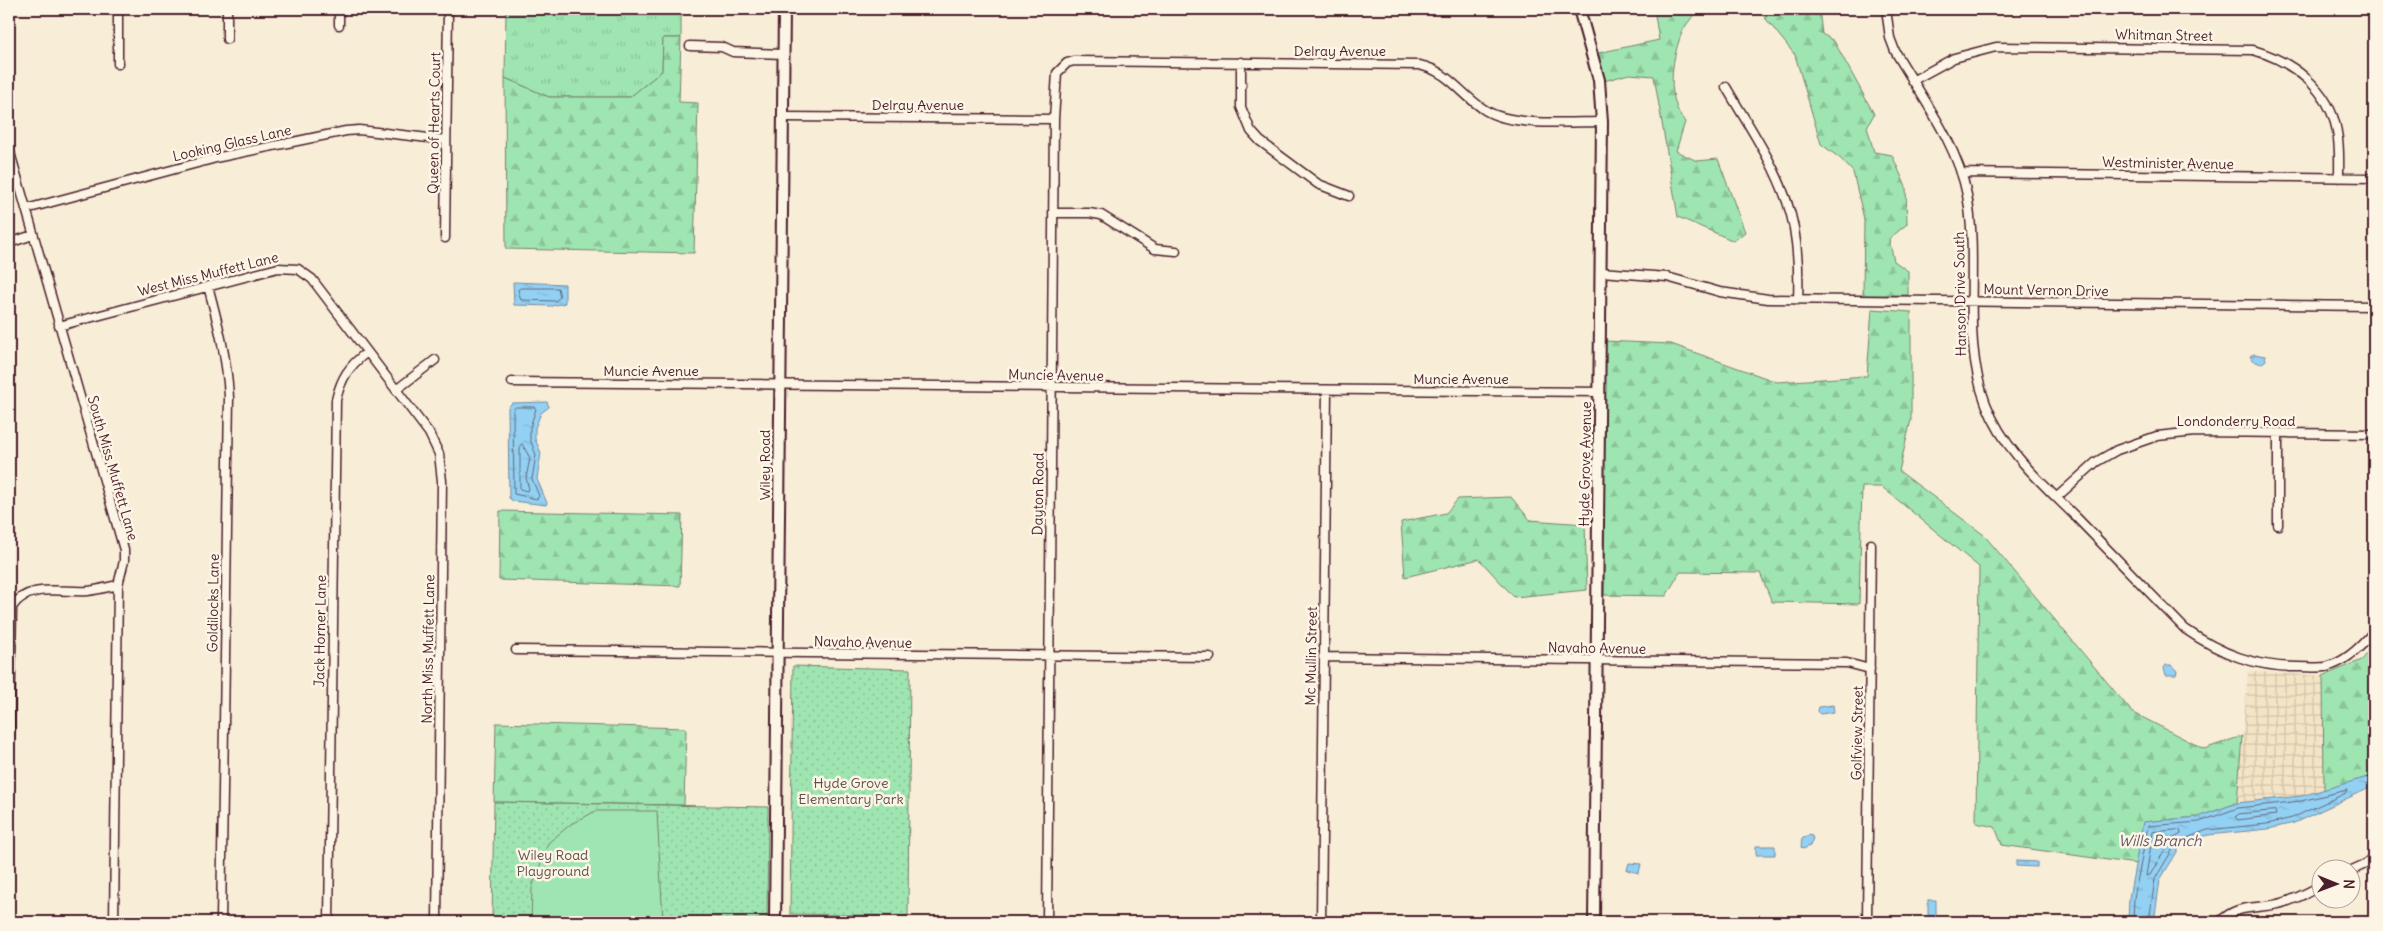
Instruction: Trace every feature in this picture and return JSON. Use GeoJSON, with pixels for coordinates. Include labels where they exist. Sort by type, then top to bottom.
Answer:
{"type":"FeatureCollection","features":[{"type":"Feature","properties":{"kind":"street"},"geometry":{"type":"LineString","coordinates":[[118,9],[118,64]]}},
{"type":"Feature","properties":{"kind":"street"},"geometry":{"type":"LineString","coordinates":[[227,9],[227,39]]}},
{"type":"Feature","properties":{"kind":"street"},"geometry":{"type":"LineString","coordinates":[[339,9],[339,26]]}},
{"type":"Feature","properties":{"kind":"street","name":"Queen of Hearts Court"},"geometry":{"type":"LineString","coordinates":[[445,238],[448,9]]}},
{"type":"Feature","properties":{"kind":"street","name":"Wiley Road"},"geometry":{"type":"LineString","coordinates":[[775,922],[784,9]]}},
{"type":"Feature","properties":{"kind":"street","name":"Hyde Grove Avenue"},"geometry":{"type":"LineString","coordinates":[[1579,9],[1599,80],[1602,122],[1594,922]]}},
{"type":"Feature","properties":{"kind":"street","name":"Hanson Drive South"},"geometry":{"type":"LineString","coordinates":[[1886,9],[1892,45],[1942,131],[1961,173],[1967,194],[1973,237],[1972,302],[1974,358],[1987,406],[2016,455],[2186,629],[2216,650],[2235,658],[2277,667],[2326,666],[2348,657],[2362,646],[2374,631]]}},
{"type":"Feature","properties":{"kind":"street"},"geometry":{"type":"LineString","coordinates":[[690,46],[722,47],[734,52],[783,54]]}},
{"type":"Feature","properties":{"kind":"street","name":"Whitman Street"},"geometry":{"type":"LineString","coordinates":[[1912,81],[1954,58],[1996,47],[2253,50],[2280,60],[2299,72],[2323,96],[2332,113],[2337,130],[2339,178]]}},
{"type":"Feature","properties":{"kind":"street","name":"Delray Avenue"},"geometry":{"type":"LineString","coordinates":[[1061,67],[1074,61],[1420,65],[1439,71],[1484,110],[1506,118],[1602,122]]}},
{"type":"Feature","properties":{"kind":"street"},"geometry":{"type":"LineString","coordinates":[[1241,62],[1241,107],[1251,131],[1260,141],[1318,184],[1349,196]]}},
{"type":"Feature","properties":{"kind":"street","name":"Dayton Road"},"geometry":{"type":"LineString","coordinates":[[1047,922],[1054,119],[1055,80],[1061,67]]}},
{"type":"Feature","properties":{"kind":"street"},"geometry":{"type":"LineString","coordinates":[[1726,87],[1764,151],[1786,198],[1797,249],[1798,300]]}},
{"type":"Feature","properties":{"kind":"street","name":"Delray Avenue"},"geometry":{"type":"LineString","coordinates":[[783,117],[1054,119]]}},
{"type":"Feature","properties":{"kind":"street","name":"Looking Glass Lane"},"geometry":{"type":"LineString","coordinates":[[26,209],[220,157],[346,131],[359,130],[446,140]]}},
{"type":"Feature","properties":{"kind":"street","name":"South Miss Muffett Lane"},"geometry":{"type":"LineString","coordinates":[[9,149],[124,550],[124,561],[118,585],[114,922]]}},
{"type":"Feature","properties":{"kind":"street","name":"Westminister Avenue"},"geometry":{"type":"LineString","coordinates":[[1961,173],[2374,178]]}},
{"type":"Feature","properties":{"kind":"street"},"geometry":{"type":"LineString","coordinates":[[1053,213],[1089,213],[1100,215],[1155,249],[1176,251]]}},
{"type":"Feature","properties":{"kind":"street"},"geometry":{"type":"LineString","coordinates":[[9,243],[33,235]]}},
{"type":"Feature","properties":{"kind":"street","name":"West Miss Muffett Lane"},"geometry":{"type":"LineString","coordinates":[[59,326],[278,268],[298,269],[312,279],[396,390]]}},
{"type":"Feature","properties":{"kind":"street","name":"Mount Vernon Drive"},"geometry":{"type":"LineString","coordinates":[[1601,272],[1643,273],[1667,277],[1747,298],[2374,306]]}},
{"type":"Feature","properties":{"kind":"street","name":"Goldilocks Lane"},"geometry":{"type":"LineString","coordinates":[[208,286],[222,339],[229,397],[221,922]]}},
{"type":"Feature","properties":{"kind":"street","name":"Jack Horner Lane"},"geometry":{"type":"LineString","coordinates":[[329,922],[336,400],[344,375],[353,363],[367,352]]}},
{"type":"Feature","properties":{"kind":"street"},"geometry":{"type":"LineString","coordinates":[[396,390],[435,360]]}},
{"type":"Feature","properties":{"kind":"street","name":"Muncie Avenue"},"geometry":{"type":"LineString","coordinates":[[512,382],[1600,392]]}},
{"type":"Feature","properties":{"kind":"street","name":"North Miss Muffett Lane"},"geometry":{"type":"LineString","coordinates":[[396,390],[432,438],[442,468],[437,922]]}},
{"type":"Feature","properties":{"kind":"street","name":"Mc Mullin Street"},"geometry":{"type":"LineString","coordinates":[[1321,922],[1327,390]]}},
{"type":"Feature","properties":{"kind":"street","name":"Londonderry Road"},"geometry":{"type":"LineString","coordinates":[[2057,498],[2096,462],[2117,450],[2148,438],[2195,432],[2374,434]]}},
{"type":"Feature","properties":{"kind":"street"},"geometry":{"type":"LineString","coordinates":[[2278,433],[2278,525]]}},
{"type":"Feature","properties":{"kind":"street","name":"Golfview Street"},"geometry":{"type":"LineString","coordinates":[[1867,922],[1870,544]]}},
{"type":"Feature","properties":{"kind":"street"},"geometry":{"type":"LineString","coordinates":[[9,779],[12,607],[24,594],[34,591],[89,591],[118,585]]}},
{"type":"Feature","properties":{"kind":"street","name":"Navaho Avenue"},"geometry":{"type":"LineString","coordinates":[[516,650],[1210,656]]}},
{"type":"Feature","properties":{"kind":"street","name":"Navaho Avenue"},"geometry":{"type":"LineString","coordinates":[[1323,657],[1847,663],[1870,669]]}},
{"type":"Feature","properties":{"kind":"street"},"geometry":{"type":"LineString","coordinates":[[2360,866],[2374,860]]}},
{"type":"Feature","properties":{"kind":"street"},"geometry":{"type":"LineString","coordinates":[[2220,922],[2224,917],[2238,909],[2277,905],[2310,891]]}},
{"type":"Feature","properties":{"kind":"shaded area"},"geometry":{"type":"Polygon","coordinates":[[[2248,671],[2323,676],[2324,790],[2301,796],[2237,803],[2248,671]]]}},
{"type":"Feature","properties":{"kind":"green space"},"geometry":{"type":"Polygon","coordinates":[[[506,9],[681,9],[681,38],[663,38],[662,71],[630,97],[549,97],[505,78],[506,9]]]}},
{"type":"Feature","properties":{"kind":"green space"},"geometry":{"type":"Polygon","coordinates":[[[1654,9],[1698,9],[1682,32],[1673,68],[1672,80],[1675,102],[1685,122],[1676,151],[1697,161],[1718,159],[1745,232],[1734,241],[1678,217],[1654,76],[1629,74],[1604,81],[1598,53],[1659,40],[1654,9]]]}},
{"type":"Feature","properties":{"kind":"green space"},"geometry":{"type":"Polygon","coordinates":[[[1758,9],[1819,9],[1822,34],[1834,41],[1874,114],[1867,127],[1874,152],[1892,155],[1906,187],[1907,224],[1889,239],[1894,261],[1908,271],[1908,295],[1863,295],[1864,219],[1853,172],[1841,159],[1821,144],[1795,55],[1758,9]]]}},
{"type":"Feature","properties":{"kind":"green space"},"geometry":{"type":"Polygon","coordinates":[[[663,38],[681,38],[679,102],[698,103],[694,253],[506,249],[505,78],[549,97],[630,97],[662,71],[663,38]]]}},
{"type":"Feature","properties":{"kind":"green space"},"geometry":{"type":"Polygon","coordinates":[[[1872,309],[1911,312],[1911,420],[1899,471],[1984,535],[2132,712],[2204,749],[2242,736],[2237,803],[2198,817],[2143,822],[2136,864],[2002,845],[1995,827],[1976,823],[1979,567],[1882,487],[1862,487],[1859,604],[1772,602],[1760,573],[1680,572],[1666,596],[1604,595],[1604,341],[1671,344],[1777,382],[1867,376],[1872,309]]]}},
{"type":"Feature","properties":{"kind":"green space"},"geometry":{"type":"Polygon","coordinates":[[[1511,497],[1530,520],[1585,524],[1587,590],[1514,597],[1479,559],[1405,577],[1401,522],[1446,513],[1458,499],[1511,497]]]}},
{"type":"Feature","properties":{"kind":"green space"},"geometry":{"type":"Polygon","coordinates":[[[500,511],[682,515],[680,586],[499,580],[500,511]]]}},
{"type":"Feature","properties":{"kind":"green space"},"geometry":{"type":"Polygon","coordinates":[[[2374,645],[2374,770],[2368,777],[2324,790],[2323,676],[2362,660],[2374,645]]]}},
{"type":"Feature","properties":{"kind":"green space","name":"Hyde Grove Elementary Park"},"geometry":{"type":"Polygon","coordinates":[[[793,666],[910,669],[908,916],[790,914],[793,666]]]}},
{"type":"Feature","properties":{"kind":"green space"},"geometry":{"type":"Polygon","coordinates":[[[496,723],[686,728],[684,805],[494,802],[496,723]]]}},
{"type":"Feature","properties":{"kind":"green space","name":"Wiley Road Playground"},"geometry":{"type":"Polygon","coordinates":[[[494,802],[768,807],[767,922],[492,922],[494,802]]]}},
{"type":"Feature","properties":{"kind":"green space"},"geometry":{"type":"Polygon","coordinates":[[[596,811],[657,811],[663,922],[531,922],[532,888],[548,843],[571,824],[596,811]]]}},
{"type":"Feature","properties":{"kind":"water"},"geometry":{"type":"Polygon","coordinates":[[[513,282],[565,284],[565,303],[552,306],[514,305],[513,282]]]}},
{"type":"Feature","properties":{"kind":"water"},"geometry":{"type":"Polygon","coordinates":[[[2254,354],[2265,356],[2266,360],[2261,364],[2252,360],[2250,356],[2254,354]]]}},
{"type":"Feature","properties":{"kind":"water"},"geometry":{"type":"Polygon","coordinates":[[[547,402],[549,407],[541,413],[535,428],[535,439],[541,453],[537,479],[547,503],[546,505],[513,501],[509,498],[508,407],[512,403],[547,402]]]}},
{"type":"Feature","properties":{"kind":"water"},"geometry":{"type":"Polygon","coordinates":[[[2166,665],[2171,665],[2177,671],[2176,675],[2166,675],[2164,668],[2166,665]]]}},
{"type":"Feature","properties":{"kind":"water"},"geometry":{"type":"Polygon","coordinates":[[[1833,705],[1834,712],[1820,714],[1818,711],[1819,707],[1833,705]]]}},
{"type":"Feature","properties":{"kind":"water","name":"Wills Branch"},"geometry":{"type":"Polygon","coordinates":[[[2374,770],[2374,786],[2294,823],[2268,829],[2208,835],[2180,847],[2160,880],[2154,922],[2128,922],[2129,898],[2143,822],[2198,817],[2237,803],[2301,796],[2368,777],[2374,770]]]}},
{"type":"Feature","properties":{"kind":"water"},"geometry":{"type":"Polygon","coordinates":[[[1810,834],[1813,838],[1810,846],[1803,849],[1801,847],[1802,839],[1810,834]]]}},
{"type":"Feature","properties":{"kind":"water"},"geometry":{"type":"Polygon","coordinates":[[[1756,846],[1775,846],[1775,855],[1756,855],[1756,846]]]}},
{"type":"Feature","properties":{"kind":"water"},"geometry":{"type":"Polygon","coordinates":[[[2016,861],[2037,862],[2037,867],[2016,866],[2016,861]]]}},
{"type":"Feature","properties":{"kind":"water"},"geometry":{"type":"Polygon","coordinates":[[[1629,863],[1641,864],[1639,873],[1627,870],[1629,863]]]}},
{"type":"Feature","properties":{"kind":"water"},"geometry":{"type":"Polygon","coordinates":[[[1928,900],[1936,900],[1936,916],[1928,916],[1928,900]]]}}]}
